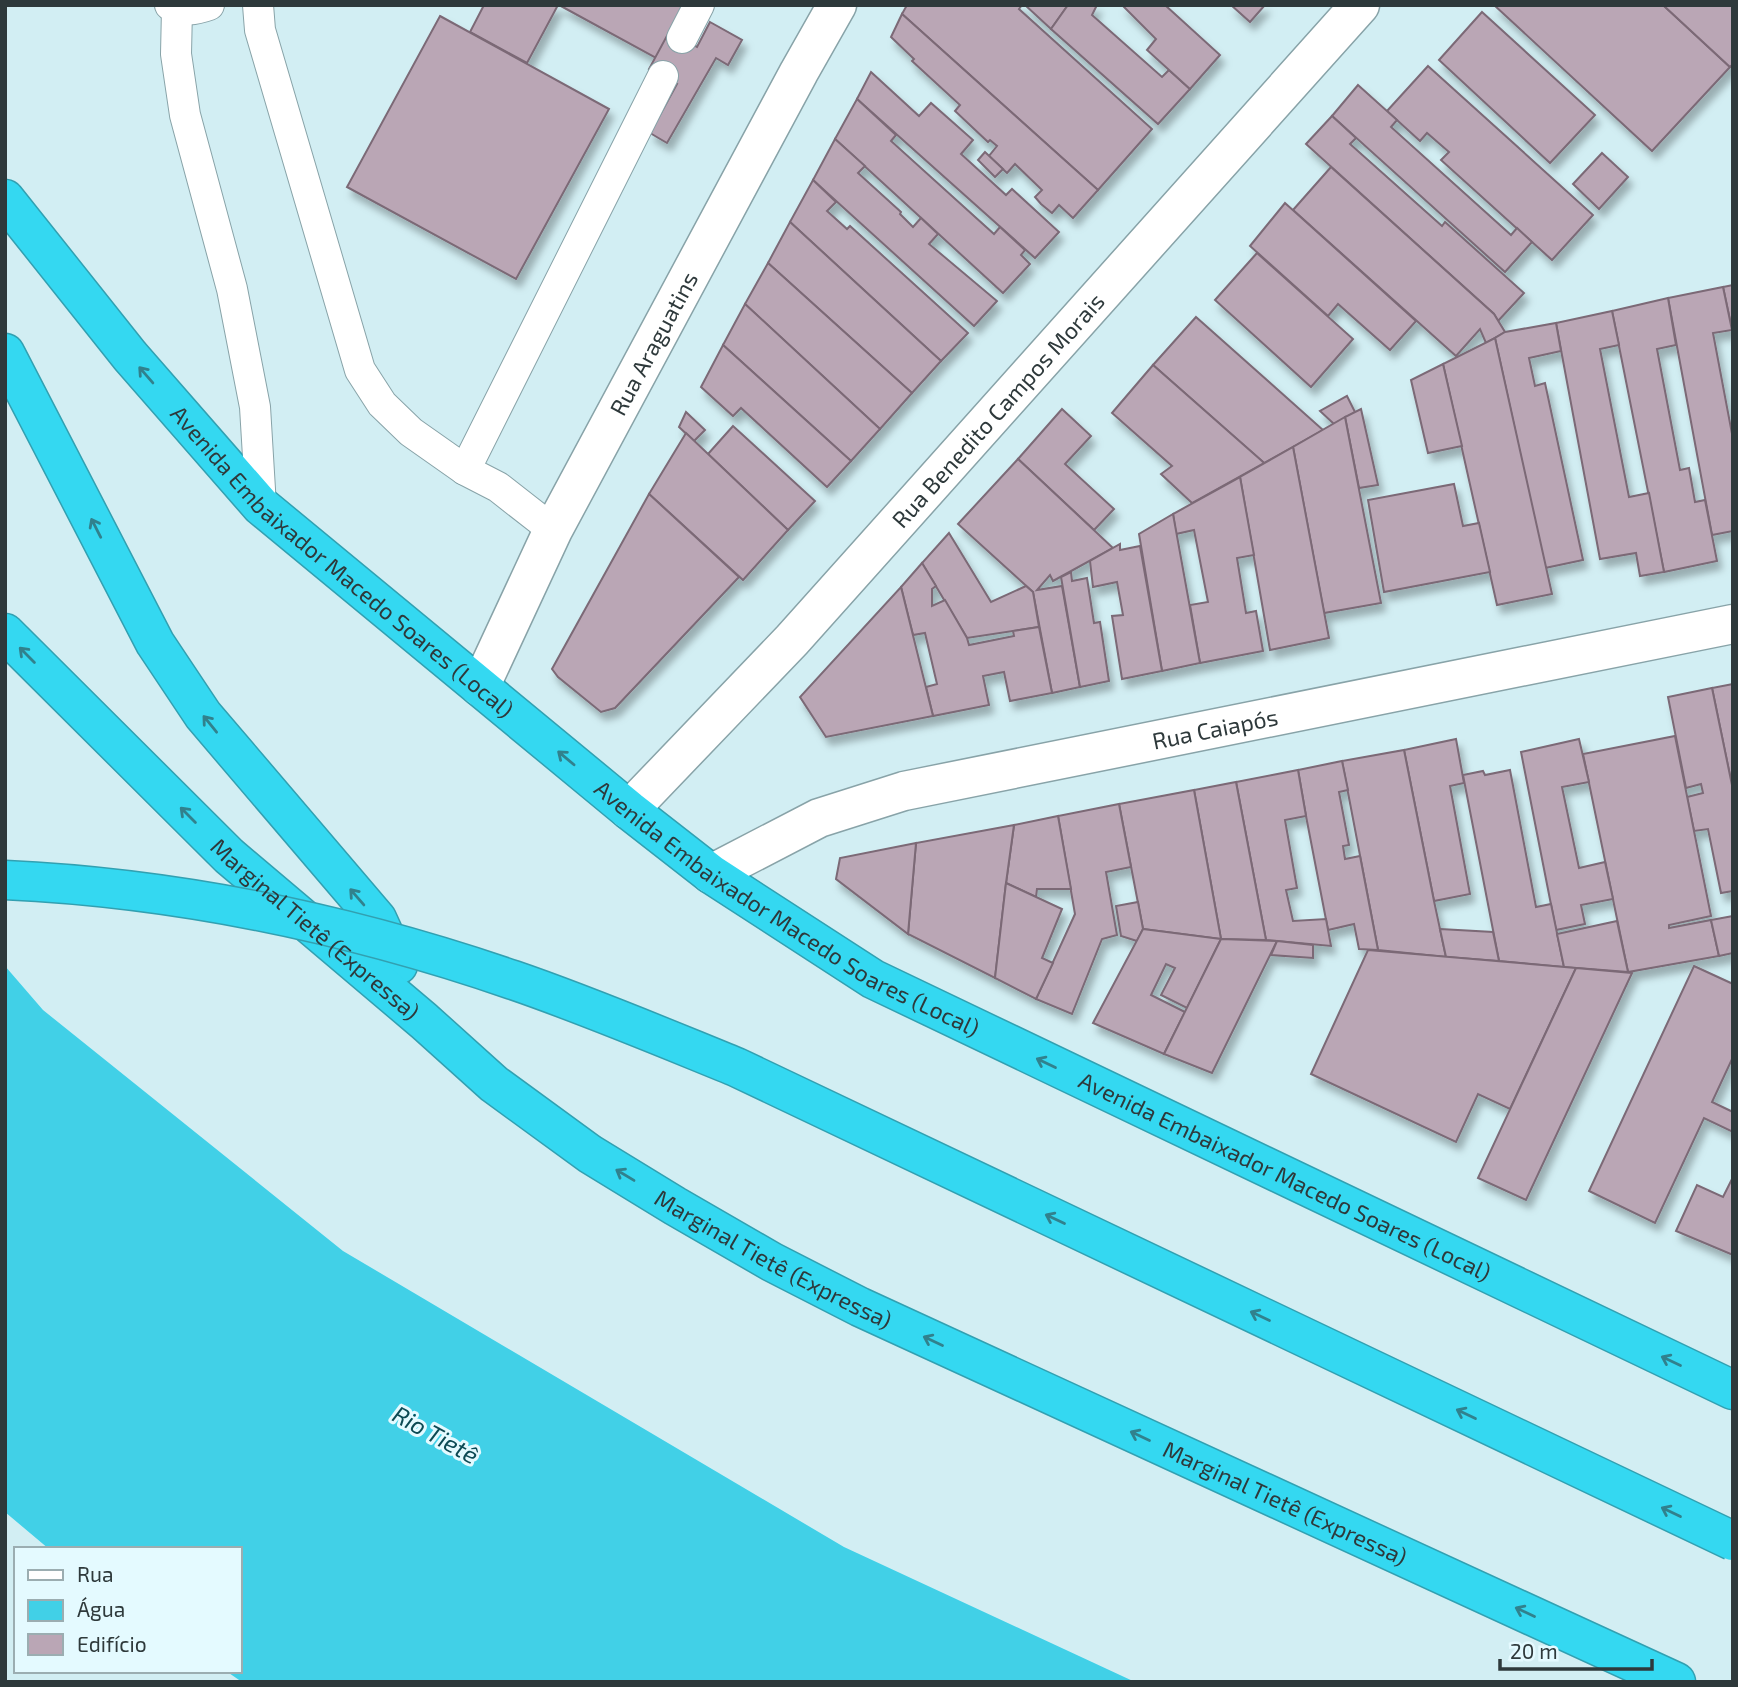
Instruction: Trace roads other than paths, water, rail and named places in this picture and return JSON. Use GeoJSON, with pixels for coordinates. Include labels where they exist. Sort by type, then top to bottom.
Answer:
{"type":"FeatureCollection","features":[{"type":"Feature","properties":{"kind":"highway","name":"Avenida Embaixador Macedo Soares (Local)"},"geometry":{"type":"LineString","coordinates":[[5,199],[130,356],[261,506],[629,810],[711,874],[873,979],[1733,1390]]}},
{"type":"Feature","properties":{"kind":"highway"},"geometry":{"type":"LineString","coordinates":[[5,353],[155,642],[202,715],[377,919],[424,1021]]}},
{"type":"Feature","properties":{"kind":"highway","name":"Marginal Tietê (Expressa)"},"geometry":{"type":"LineString","coordinates":[[5,633],[229,856],[424,1021],[494,1084],[590,1154],[772,1262],[872,1313],[1676,1682]]}},
{"type":"Feature","properties":{"kind":"highway"},"geometry":{"type":"LineString","coordinates":[[5,880],[166,894],[281,916],[399,944],[513,980],[633,1024],[736,1067],[1733,1541]]}},
{"type":"Feature","properties":{"kind":"street","name":"Rua Araguatins"},"geometry":{"type":"LineString","coordinates":[[480,687],[553,530],[837,5]]}},
{"type":"Feature","properties":{"kind":"street","name":"Rua Benedito Campos Morais"},"geometry":{"type":"LineString","coordinates":[[629,810],[792,640],[1360,5]]}},
{"type":"Feature","properties":{"kind":"street","name":"Rua Caiapós"},"geometry":{"type":"LineString","coordinates":[[711,874],[819,818],[904,791],[1733,624]]}},
{"type":"Feature","properties":{"kind":"lane"},"geometry":{"type":"LineString","coordinates":[[209,5],[194,10],[173,7],[176,54],[186,115],[232,289],[255,407],[261,506]]}},
{"type":"Feature","properties":{"kind":"lane"},"geometry":{"type":"LineString","coordinates":[[258,5],[260,30],[360,370],[382,404],[411,432],[465,470],[498,487],[553,530]]}},
{"type":"Feature","properties":{"kind":"lane"},"geometry":{"type":"LineString","coordinates":[[682,38],[699,5]]}},
{"type":"Feature","properties":{"kind":"lane"},"geometry":{"type":"LineString","coordinates":[[465,470],[663,76]]}},
{"type":"Feature","properties":{"kind":"water","name":"Rio Tietê"},"geometry":{"type":"Polygon","coordinates":[[[5,966],[43,1010],[343,1251],[844,1547],[1135,1682],[242,1682],[229,1673],[242,1673],[242,1547],[47,1547],[5,1512],[5,966]]]}}]}
